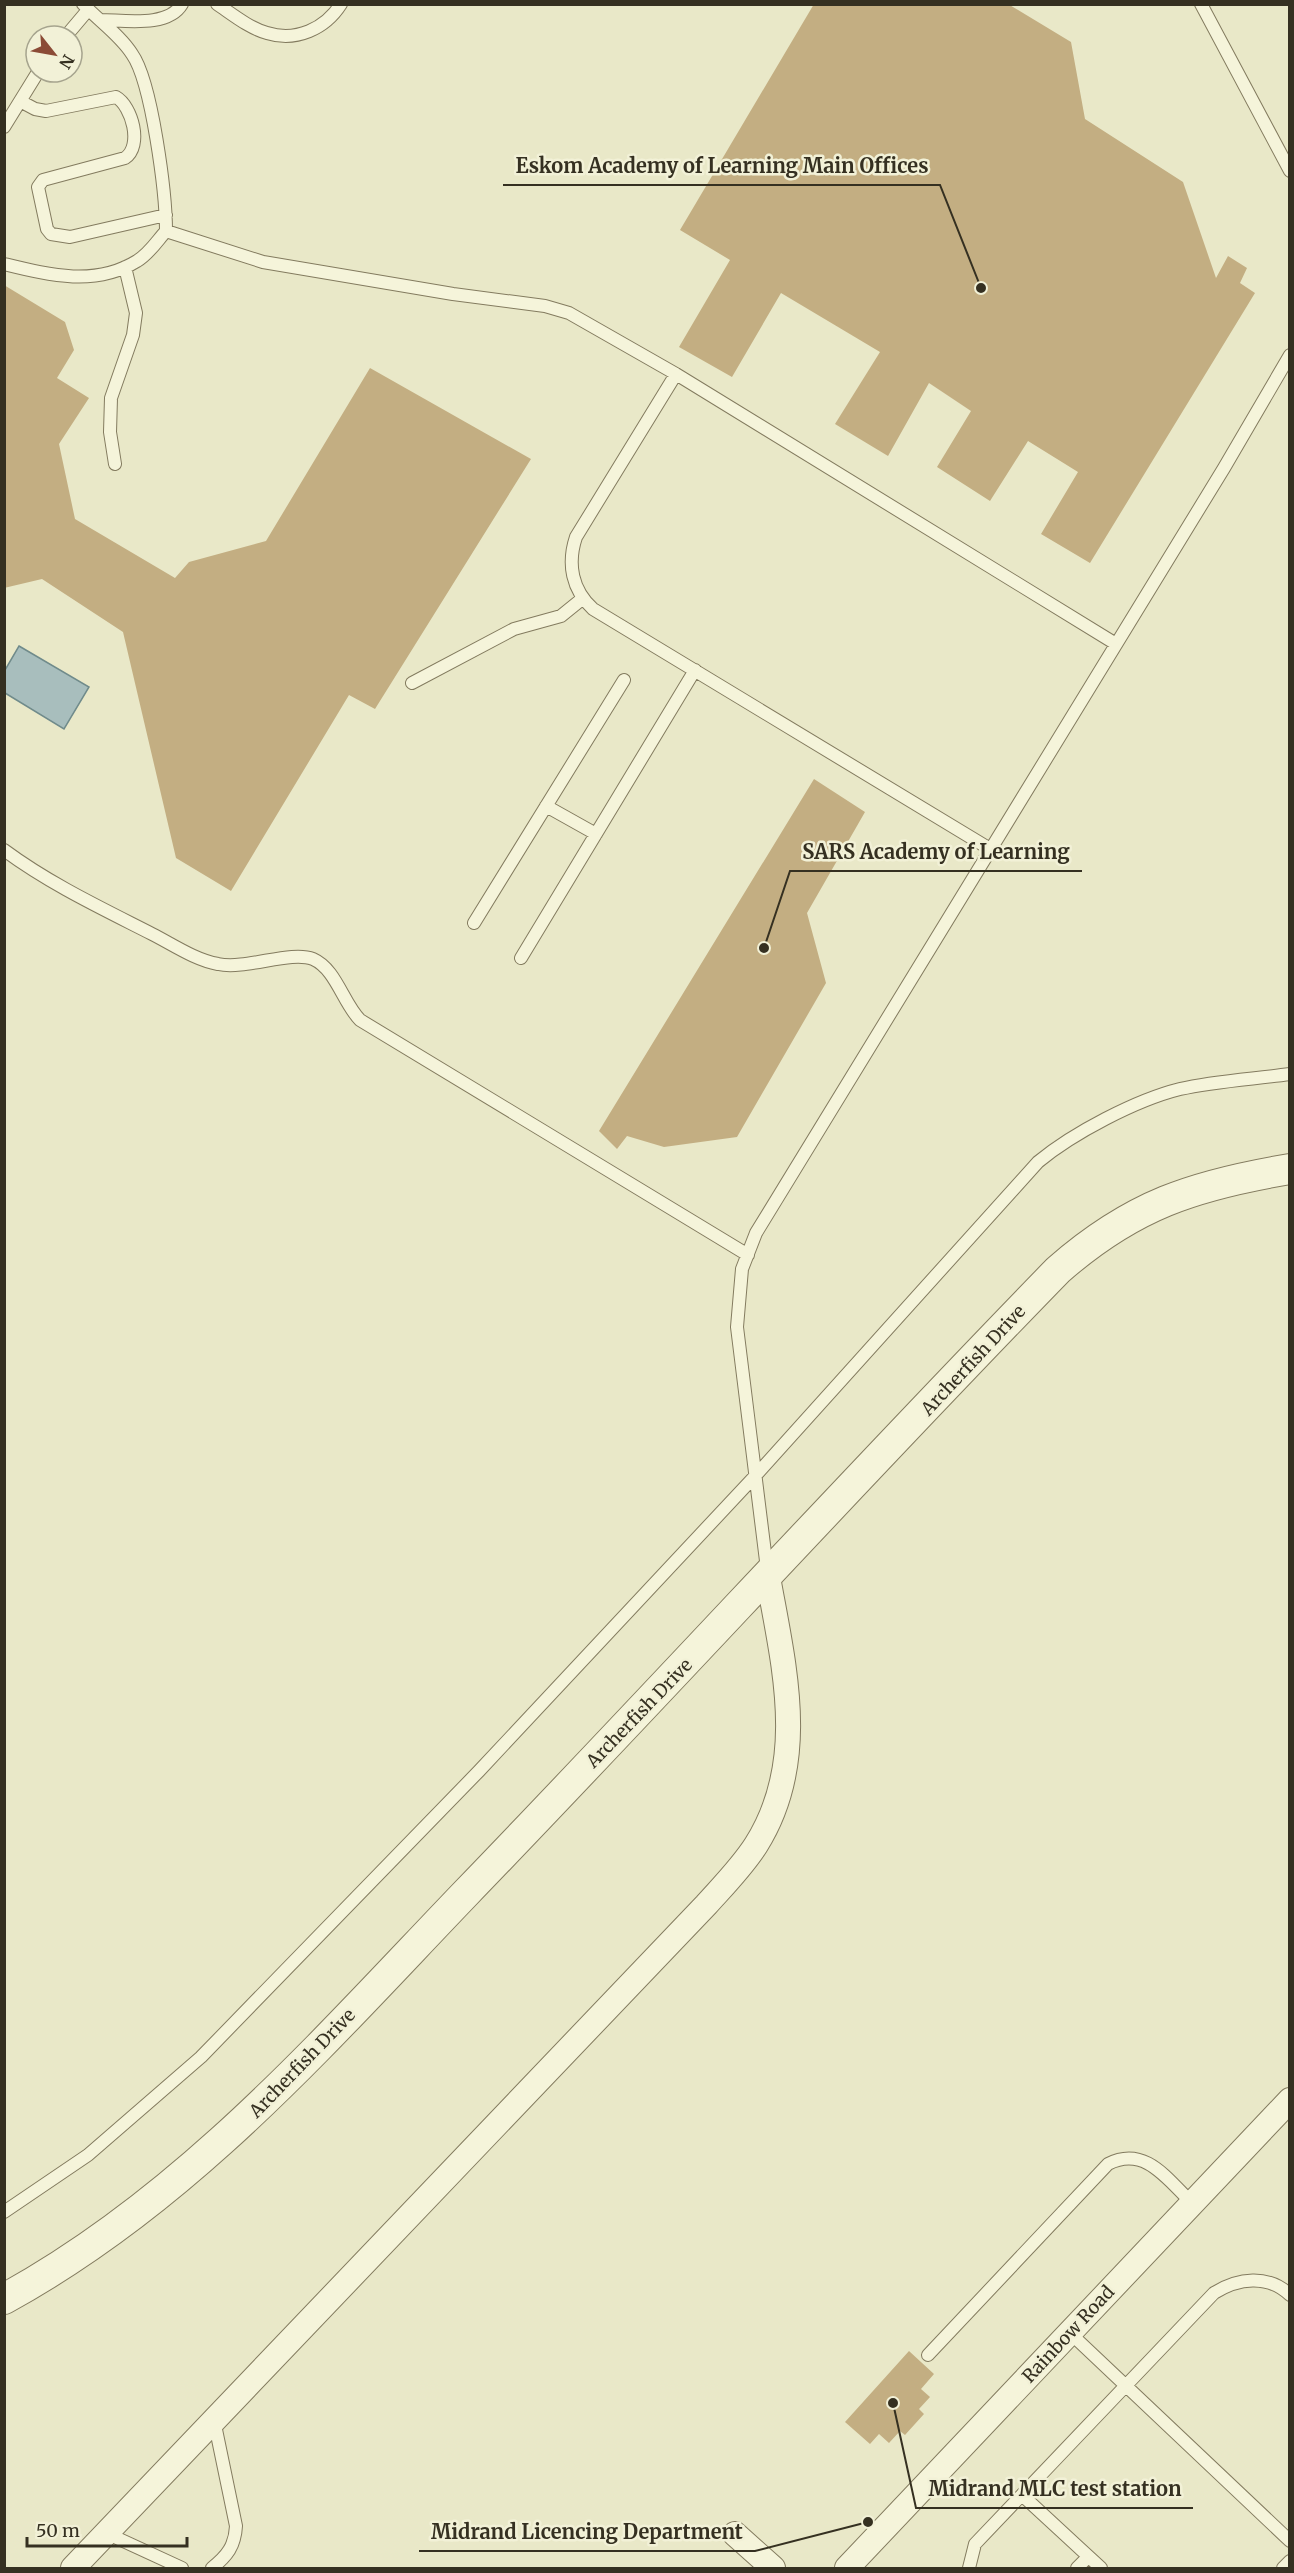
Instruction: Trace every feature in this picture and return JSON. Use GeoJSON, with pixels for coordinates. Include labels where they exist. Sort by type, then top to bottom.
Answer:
{"type":"FeatureCollection","features":[{"type":"Feature","properties":{"kind":"street","name":"Archerfish Drive"},"geometry":{"type":"LineString","coordinates":[[4,2299],[126,2220],[234,2132],[632,1722],[1041,1287],[1079,1252],[1132,1216],[1181,1193],[1233,1179],[1290,1169]]}},
{"type":"Feature","properties":{"kind":"street"},"geometry":{"type":"LineString","coordinates":[[73,2568],[706,1905],[756,1845],[774,1810],[782,1786],[787,1767],[790,1719],[768,1576]]}},
{"type":"Feature","properties":{"kind":"street","name":"Rainbow Road"},"geometry":{"type":"LineString","coordinates":[[847,2568],[1290,2100]]}},
{"type":"Feature","properties":{"kind":"street"},"geometry":{"type":"LineString","coordinates":[[735,2534],[773,2568]]}},
{"type":"Feature","properties":{"kind":"lane"},"geometry":{"type":"LineString","coordinates":[[100,20],[163,19],[175,14],[182,4]]}},
{"type":"Feature","properties":{"kind":"lane"},"geometry":{"type":"LineString","coordinates":[[217,4],[259,30],[280,36],[316,30],[331,19],[341,4]]}},
{"type":"Feature","properties":{"kind":"lane"},"geometry":{"type":"LineString","coordinates":[[1201,4],[1290,171]]}},
{"type":"Feature","properties":{"kind":"lane"},"geometry":{"type":"LineString","coordinates":[[4,264],[75,278],[125,267],[142,257],[166,231],[166,215],[154,131],[138,63],[121,40],[86,7],[74,24]]}},
{"type":"Feature","properties":{"kind":"lane"},"geometry":{"type":"LineString","coordinates":[[4,127],[31,84]]}},
{"type":"Feature","properties":{"kind":"lane"},"geometry":{"type":"LineString","coordinates":[[20,101],[35,109],[46,111],[116,97],[126,105],[135,141],[133,152],[125,158],[43,180],[38,187],[50,233],[60,238],[70,237],[166,215]]}},
{"type":"Feature","properties":{"kind":"lane"},"geometry":{"type":"LineString","coordinates":[[166,231],[263,262],[453,294],[558,308],[676,374],[1116,644]]}},
{"type":"Feature","properties":{"kind":"lane"},"geometry":{"type":"LineString","coordinates":[[114,464],[110,432],[111,398],[133,335],[136,313],[125,267]]}},
{"type":"Feature","properties":{"kind":"lane"},"geometry":{"type":"LineString","coordinates":[[768,1576],[737,1327],[738,1288],[756,1233],[782,1187],[1263,405],[1290,355]]}},
{"type":"Feature","properties":{"kind":"lane"},"geometry":{"type":"LineString","coordinates":[[676,374],[576,537],[570,555],[571,566],[582,599],[593,609],[990,849]]}},
{"type":"Feature","properties":{"kind":"lane"},"geometry":{"type":"LineString","coordinates":[[412,683],[514,629],[561,616],[582,599]]}},
{"type":"Feature","properties":{"kind":"lane"},"geometry":{"type":"LineString","coordinates":[[521,958],[695,670]]}},
{"type":"Feature","properties":{"kind":"lane"},"geometry":{"type":"LineString","coordinates":[[474,923],[624,680]]}},
{"type":"Feature","properties":{"kind":"lane"},"geometry":{"type":"LineString","coordinates":[[546,806],[596,834]]}},
{"type":"Feature","properties":{"kind":"lane"},"geometry":{"type":"LineString","coordinates":[[4,850],[67,890],[207,961],[243,966],[292,958],[312,959],[328,972],[345,1002],[360,1020],[748,1255]]}},
{"type":"Feature","properties":{"kind":"lane"},"geometry":{"type":"LineString","coordinates":[[4,2212],[88,2155],[201,2057],[479,1771],[756,1475],[1038,1162],[1055,1148],[1150,1098],[1183,1089],[1290,1074]]}},
{"type":"Feature","properties":{"kind":"lane"},"geometry":{"type":"LineString","coordinates":[[928,2355],[1107,2164],[1120,2157],[1143,2160],[1154,2166],[1192,2203]]}},
{"type":"Feature","properties":{"kind":"lane"},"geometry":{"type":"LineString","coordinates":[[969,2568],[975,2544],[1214,2292],[1228,2284],[1260,2280],[1282,2288],[1290,2295]]}},
{"type":"Feature","properties":{"kind":"lane"},"geometry":{"type":"LineString","coordinates":[[1069,2332],[1290,2541]]}},
{"type":"Feature","properties":{"kind":"lane"},"geometry":{"type":"LineString","coordinates":[[212,2568],[225,2557],[235,2541],[236,2526],[214,2420]]}},
{"type":"Feature","properties":{"kind":"lane"},"geometry":{"type":"LineString","coordinates":[[1022,2495],[1101,2568]]}},
{"type":"Feature","properties":{"kind":"lane"},"geometry":{"type":"LineString","coordinates":[[106,2533],[182,2568]]}},
{"type":"Feature","properties":{"kind":"lane"},"geometry":{"type":"LineString","coordinates":[[1077,2568],[1088,2557]]}},
{"type":"Feature","properties":{"kind":"lane"},"geometry":{"type":"LineString","coordinates":[[1283,2568],[1290,2561]]}},
{"type":"Feature","properties":{"kind":"shaded area"},"geometry":{"type":"Polygon","coordinates":[[[19,646],[89,687],[64,729],[5,693],[5,670],[19,646]]]}},
{"type":"Feature","properties":{"kind":"building"},"geometry":{"type":"Polygon","coordinates":[[[814,4],[1008,4],[1071,42],[1085,119],[1183,182],[1216,278],[1228,256],[1247,268],[1240,283],[1255,293],[1090,563],[1041,534],[1078,472],[1028,441],[990,501],[937,467],[971,411],[929,383],[888,456],[835,424],[880,352],[781,293],[732,377],[679,347],[730,260],[680,230],[814,4]]]}},
{"type":"Feature","properties":{"kind":"building"},"geometry":{"type":"Polygon","coordinates":[[[4,285],[65,322],[74,350],[57,378],[89,398],[59,444],[75,519],[175,578],[189,562],[266,541],[370,368],[531,459],[375,709],[349,695],[231,891],[176,858],[123,632],[42,579],[4,588],[4,285]]]}},
{"type":"Feature","properties":{"kind":"building"},"geometry":{"type":"Polygon","coordinates":[[[814,779],[865,812],[807,913],[826,983],[737,1137],[664,1147],[627,1136],[617,1149],[599,1131],[814,779]]]}},
{"type":"Feature","properties":{"kind":"building"},"geometry":{"type":"Polygon","coordinates":[[[909,2351],[934,2374],[921,2389],[930,2397],[919,2409],[924,2414],[905,2435],[900,2431],[889,2443],[879,2434],[870,2444],[845,2422],[909,2351]]]}},
{"type":"Feature","properties":{"kind":"place","name":"Eskom Academy of Learning Main Offices"},"geometry":{"type":"Point","coordinates":[981,288]}},
{"type":"Feature","properties":{"kind":"place","name":"SARS Academy of Learning"},"geometry":{"type":"Point","coordinates":[764,948]}},
{"type":"Feature","properties":{"kind":"place","name":"Midrand MLC test station"},"geometry":{"type":"Point","coordinates":[893,2403]}},
{"type":"Feature","properties":{"kind":"place","name":"Midrand Licencing Department"},"geometry":{"type":"Point","coordinates":[868,2522]}}]}
